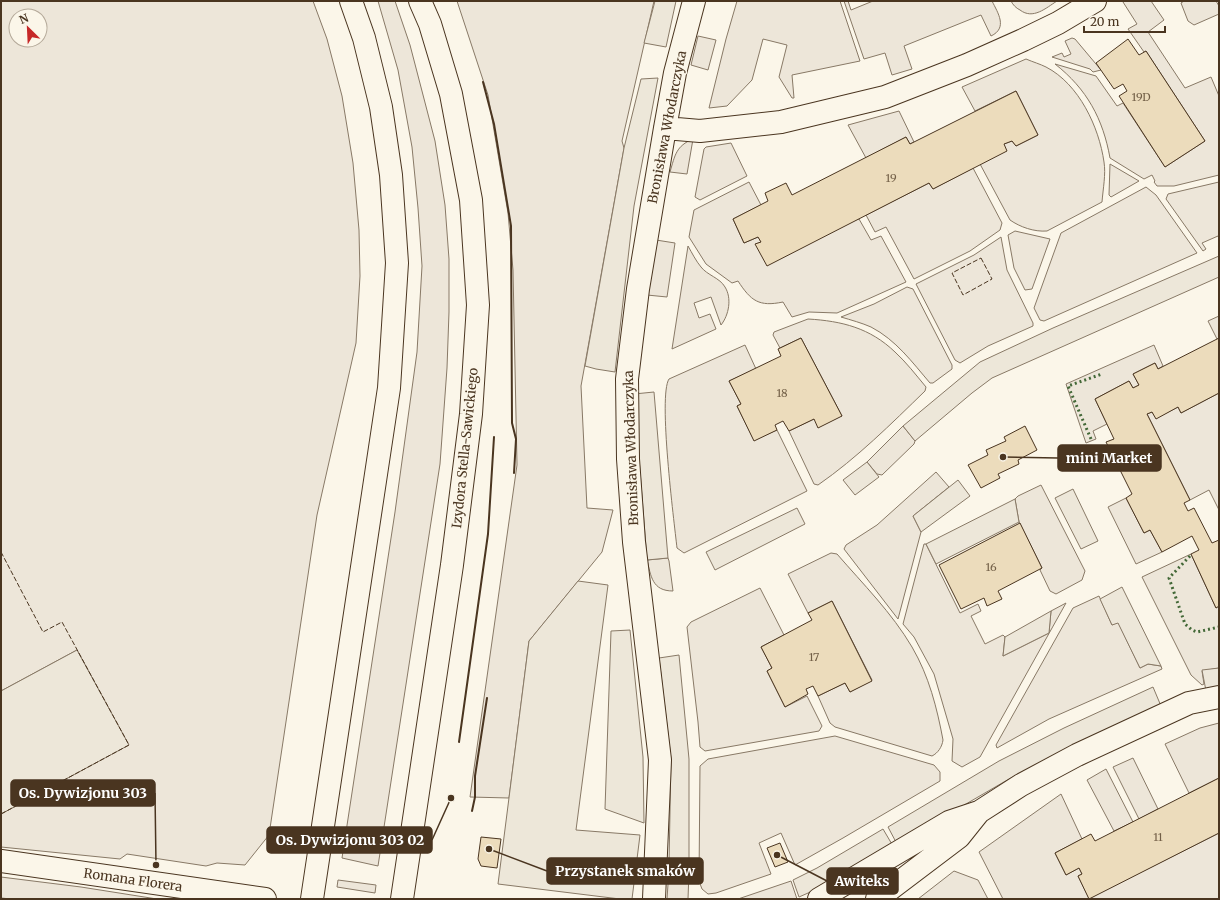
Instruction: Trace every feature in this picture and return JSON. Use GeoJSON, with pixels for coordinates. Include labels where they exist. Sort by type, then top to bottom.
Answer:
{"type":"FeatureCollection","features":[{"type":"Feature","properties":{"kind":"street"},"geometry":{"type":"LineString","coordinates":[[312,899],[389,388],[397,263],[391,175],[380,107],[364,38],[351,1]]}},
{"type":"Feature","properties":{"kind":"street","name":"Izydora Stella-Sawickiego"},"geometry":{"type":"LineString","coordinates":[[402,899],[452,565],[471,414],[478,306],[472,200],[451,94],[430,24],[420,1]]}},
{"type":"Feature","properties":{"kind":"street","name":"Bronisława Włodarczyka"},"geometry":{"type":"LineString","coordinates":[[654,899],[660,760],[634,542],[628,458],[626,379],[638,289],[665,128],[675,73],[694,1]]}},
{"type":"Feature","properties":{"kind":"street"},"geometry":{"type":"LineString","coordinates":[[665,128],[700,131],[781,122],[885,97],[967,65],[1023,40],[1058,23],[1095,1]]}},
{"type":"Feature","properties":{"kind":"street"},"geometry":{"type":"LineString","coordinates":[[819,899],[949,822],[979,812],[1021,785],[1077,755],[1189,703],[1219,697]]}},
{"type":"Feature","properties":{"kind":"street"},"geometry":{"type":"LineString","coordinates":[[876,899],[959,836],[979,812]]}},
{"type":"Feature","properties":{"kind":"street","name":"Romana Florera"},"geometry":{"type":"LineString","coordinates":[[1,861],[265,899]]}},
{"type":"Feature","properties":{"kind":"shaded area"},"geometry":{"type":"Polygon","coordinates":[[[1,1],[313,1],[327,39],[342,96],[353,163],[359,230],[360,276],[356,343],[317,515],[269,835],[245,865],[217,863],[206,866],[127,854],[120,859],[1,847],[1,814],[128,745],[77,650],[1,691],[1,1]]]}},
{"type":"Feature","properties":{"kind":"shaded area"},"geometry":{"type":"Polygon","coordinates":[[[378,1],[395,1],[410,45],[435,141],[445,205],[449,259],[449,312],[447,368],[440,464],[378,866],[342,858],[395,512],[417,352],[422,266],[412,147],[398,70],[378,1]]]}},
{"type":"Feature","properties":{"kind":"shaded area"},"geometry":{"type":"Polygon","coordinates":[[[457,1],[654,1],[622,141],[624,148],[581,386],[587,508],[613,510],[602,552],[529,641],[509,798],[470,797],[517,465],[513,270],[508,213],[488,95],[457,1]]]}},
{"type":"Feature","properties":{"kind":"shaded area"},"geometry":{"type":"Polygon","coordinates":[[[655,1],[676,1],[666,47],[644,43],[655,1]]]}},
{"type":"Feature","properties":{"kind":"shaded area"},"geometry":{"type":"Polygon","coordinates":[[[737,1],[840,1],[860,61],[792,75],[794,98],[792,98],[779,77],[787,45],[763,39],[752,80],[727,106],[709,108],[737,1]]]}},
{"type":"Feature","properties":{"kind":"shaded area"},"geometry":{"type":"Polygon","coordinates":[[[844,1],[848,1],[851,10],[873,1],[992,1],[999,15],[1000,25],[996,33],[991,36],[981,15],[904,46],[912,69],[892,75],[885,53],[864,59],[844,1]]]}},
{"type":"Feature","properties":{"kind":"shaded area"},"geometry":{"type":"Polygon","coordinates":[[[1011,1],[1057,1],[1044,10],[1030,14],[1017,8],[1011,1]]]}},
{"type":"Feature","properties":{"kind":"shaded area"},"geometry":{"type":"Polygon","coordinates":[[[1151,1],[1164,20],[1148,32],[1185,88],[1211,77],[1219,96],[1219,175],[1174,186],[1157,186],[1152,175],[1144,179],[1110,158],[1103,130],[1085,94],[1055,64],[1096,76],[1117,106],[1123,103],[1165,167],[1205,141],[1146,51],[1144,52],[1128,29],[1137,24],[1123,2],[1151,1]]]}},
{"type":"Feature","properties":{"kind":"shaded area"},"geometry":{"type":"Polygon","coordinates":[[[1184,1],[1216,1],[1219,6],[1219,14],[1194,25],[1188,21],[1181,3],[1184,1]]]}},
{"type":"Feature","properties":{"kind":"shaded area"},"geometry":{"type":"Polygon","coordinates":[[[698,36],[716,40],[708,70],[691,65],[698,36]]]}},
{"type":"Feature","properties":{"kind":"shaded area"},"geometry":{"type":"Polygon","coordinates":[[[1072,38],[1075,39],[1101,70],[1093,72],[1090,69],[1052,57],[1062,53],[1064,57],[1071,54],[1065,41],[1072,38]]]}},
{"type":"Feature","properties":{"kind":"shaded area"},"geometry":{"type":"Polygon","coordinates":[[[1026,59],[1046,67],[1058,75],[1078,95],[1092,121],[1105,167],[1102,202],[1047,231],[1037,231],[1018,225],[1010,220],[980,164],[1004,144],[1012,141],[1016,146],[1038,135],[1016,91],[975,111],[962,87],[1026,59]]]}},
{"type":"Feature","properties":{"kind":"shaded area"},"geometry":{"type":"Polygon","coordinates":[[[658,78],[634,206],[615,372],[596,369],[585,366],[624,148],[641,79],[658,78]]]}},
{"type":"Feature","properties":{"kind":"shaded area"},"geometry":{"type":"Polygon","coordinates":[[[899,111],[914,142],[910,144],[906,137],[866,158],[848,125],[899,111]]]}},
{"type":"Feature","properties":{"kind":"shaded area"},"geometry":{"type":"Polygon","coordinates":[[[693,139],[687,174],[670,172],[677,152],[683,145],[693,139]]]}},
{"type":"Feature","properties":{"kind":"shaded area"},"geometry":{"type":"Polygon","coordinates":[[[731,143],[747,176],[700,200],[695,197],[704,149],[706,147],[731,143]]]}},
{"type":"Feature","properties":{"kind":"shaded area"},"geometry":{"type":"Polygon","coordinates":[[[1110,164],[1139,181],[1111,197],[1109,195],[1110,164]]]}},
{"type":"Feature","properties":{"kind":"shaded area"},"geometry":{"type":"Polygon","coordinates":[[[973,168],[1002,223],[1000,230],[970,251],[914,279],[886,227],[875,232],[866,215],[929,183],[933,189],[973,168]]]}},
{"type":"Feature","properties":{"kind":"shaded area"},"geometry":{"type":"Polygon","coordinates":[[[749,182],[761,205],[733,219],[744,243],[758,237],[761,242],[756,244],[859,219],[871,240],[881,236],[906,282],[837,313],[809,312],[792,317],[783,302],[768,304],[756,301],[747,293],[738,281],[732,283],[706,264],[689,237],[694,210],[749,182]]]}},
{"type":"Feature","properties":{"kind":"shaded area"},"geometry":{"type":"Polygon","coordinates":[[[1219,182],[1219,238],[1218,236],[1202,243],[1206,249],[1203,251],[1166,199],[1168,194],[1219,182]]]}},
{"type":"Feature","properties":{"kind":"shaded area"},"geometry":{"type":"Polygon","coordinates":[[[1146,187],[1156,195],[1197,253],[1044,321],[1040,320],[1034,308],[1061,233],[1146,187]]]}},
{"type":"Feature","properties":{"kind":"shaded area"},"geometry":{"type":"Polygon","coordinates":[[[1015,231],[1050,239],[1032,289],[1025,290],[1014,268],[1008,235],[1015,231]]]}},
{"type":"Feature","properties":{"kind":"shaded area"},"geometry":{"type":"Polygon","coordinates":[[[1001,237],[1007,270],[1033,323],[1033,326],[988,346],[960,363],[955,360],[916,284],[974,255],[1001,237]]]}},
{"type":"Feature","properties":{"kind":"shaded area"},"geometry":{"type":"Polygon","coordinates":[[[656,240],[675,243],[667,297],[647,295],[656,240]]]}},
{"type":"Feature","properties":{"kind":"shaded area"},"geometry":{"type":"Polygon","coordinates":[[[688,246],[701,267],[723,284],[727,291],[729,306],[724,321],[721,325],[711,297],[694,303],[699,318],[710,314],[716,329],[672,349],[688,246]]]}},
{"type":"Feature","properties":{"kind":"shaded area"},"geometry":{"type":"Polygon","coordinates":[[[1219,256],[1219,277],[992,378],[915,441],[903,426],[980,362],[1053,328],[1219,256]]]}},
{"type":"Feature","properties":{"kind":"shaded area"},"geometry":{"type":"Polygon","coordinates":[[[907,287],[913,289],[952,365],[952,369],[933,383],[930,383],[910,359],[880,332],[871,327],[841,317],[874,304],[907,287]]]}},
{"type":"Feature","properties":{"kind":"shaded area"},"geometry":{"type":"Polygon","coordinates":[[[1219,316],[1219,338],[1217,339],[1208,321],[1219,316]]]}},
{"type":"Feature","properties":{"kind":"shaded area"},"geometry":{"type":"Polygon","coordinates":[[[808,319],[844,324],[855,327],[876,337],[899,356],[926,387],[925,391],[873,440],[846,464],[818,485],[814,484],[789,431],[814,419],[842,416],[801,338],[780,348],[773,335],[774,332],[808,319]]]}},
{"type":"Feature","properties":{"kind":"shaded area"},"geometry":{"type":"Polygon","coordinates":[[[745,345],[756,369],[729,381],[741,404],[737,406],[754,440],[777,430],[807,491],[684,553],[677,548],[670,487],[665,409],[666,390],[669,379],[745,345]]]}},
{"type":"Feature","properties":{"kind":"shaded area"},"geometry":{"type":"Polygon","coordinates":[[[1154,345],[1163,366],[1158,369],[1155,363],[1133,374],[1139,385],[1133,388],[1129,381],[1095,399],[1107,424],[1093,431],[1096,439],[1086,443],[1066,384],[1154,345]]]}},
{"type":"Feature","properties":{"kind":"shaded area"},"geometry":{"type":"Polygon","coordinates":[[[654,392],[668,558],[647,560],[634,394],[654,392]]]}},
{"type":"Feature","properties":{"kind":"shaded area"},"geometry":{"type":"Polygon","coordinates":[[[1219,393],[1219,510],[1209,490],[1190,500],[1147,414],[1152,412],[1156,418],[1178,407],[1181,413],[1219,393]]]}},
{"type":"Feature","properties":{"kind":"shaded area"},"geometry":{"type":"Polygon","coordinates":[[[903,426],[915,441],[914,444],[882,475],[877,474],[867,462],[903,426]]]}},
{"type":"Feature","properties":{"kind":"shaded area"},"geometry":{"type":"Polygon","coordinates":[[[867,462],[879,477],[855,495],[843,480],[867,462]]]}},
{"type":"Feature","properties":{"kind":"shaded area"},"geometry":{"type":"Polygon","coordinates":[[[936,472],[949,487],[913,516],[921,532],[898,619],[844,549],[846,545],[877,525],[936,472]]]}},
{"type":"Feature","properties":{"kind":"shaded area"},"geometry":{"type":"Polygon","coordinates":[[[958,480],[970,496],[921,532],[913,516],[958,480]]]}},
{"type":"Feature","properties":{"kind":"shaded area"},"geometry":{"type":"Polygon","coordinates":[[[1041,485],[1085,571],[1082,580],[1056,594],[1050,591],[1040,570],[1042,568],[1019,522],[1015,499],[1018,496],[1041,485]]]}},
{"type":"Feature","properties":{"kind":"shaded area"},"geometry":{"type":"Polygon","coordinates":[[[1073,489],[1098,541],[1081,549],[1055,498],[1073,489]]]}},
{"type":"Feature","properties":{"kind":"shaded area"},"geometry":{"type":"Polygon","coordinates":[[[1126,498],[1144,533],[1150,530],[1162,552],[1136,564],[1108,507],[1126,498]]]}},
{"type":"Feature","properties":{"kind":"shaded area"},"geometry":{"type":"Polygon","coordinates":[[[1015,499],[1019,522],[936,564],[926,544],[1015,499]]]}},
{"type":"Feature","properties":{"kind":"shaded area"},"geometry":{"type":"Polygon","coordinates":[[[797,508],[805,524],[715,570],[706,552],[797,508]]]}},
{"type":"Feature","properties":{"kind":"shaded area"},"geometry":{"type":"Polygon","coordinates":[[[924,544],[926,544],[960,613],[978,604],[981,611],[971,616],[985,644],[1003,635],[1005,637],[1003,656],[1049,633],[1051,611],[1066,603],[980,757],[962,767],[952,761],[953,739],[934,674],[914,637],[903,624],[924,544]]]}},
{"type":"Feature","properties":{"kind":"shaded area"},"geometry":{"type":"Polygon","coordinates":[[[831,553],[837,554],[896,622],[918,658],[932,692],[943,740],[939,750],[932,756],[835,727],[830,723],[818,696],[845,683],[850,692],[872,680],[832,601],[808,613],[788,574],[831,553]]]}},
{"type":"Feature","properties":{"kind":"shaded area"},"geometry":{"type":"Polygon","coordinates":[[[1191,554],[1216,608],[1219,606],[1219,668],[1202,671],[1204,684],[1202,685],[1191,675],[1142,577],[1191,554]]]}},
{"type":"Feature","properties":{"kind":"shaded area"},"geometry":{"type":"Polygon","coordinates":[[[668,558],[673,591],[661,588],[654,582],[651,577],[647,560],[668,558]]]}},
{"type":"Feature","properties":{"kind":"shaded area"},"geometry":{"type":"Polygon","coordinates":[[[578,581],[608,585],[576,830],[640,835],[632,899],[620,899],[498,884],[529,641],[578,581]]]}},
{"type":"Feature","properties":{"kind":"shaded area"},"geometry":{"type":"Polygon","coordinates":[[[1122,587],[1161,666],[1148,664],[1140,668],[1118,623],[1112,625],[1100,599],[1122,587]]]}},
{"type":"Feature","properties":{"kind":"shaded area"},"geometry":{"type":"Polygon","coordinates":[[[760,588],[784,635],[761,647],[772,668],[767,671],[785,707],[807,696],[822,726],[819,731],[705,751],[700,747],[687,627],[691,622],[760,588]]]}},
{"type":"Feature","properties":{"kind":"shaded area"},"geometry":{"type":"Polygon","coordinates":[[[1099,596],[1112,625],[1118,622],[1140,668],[1148,664],[1161,666],[1162,669],[1049,719],[997,748],[996,745],[1073,608],[1099,596]]]}},
{"type":"Feature","properties":{"kind":"shaded area"},"geometry":{"type":"Polygon","coordinates":[[[1051,611],[1049,633],[1003,656],[1005,637],[1051,611]]]}},
{"type":"Feature","properties":{"kind":"shaded area"},"geometry":{"type":"Polygon","coordinates":[[[630,630],[643,757],[644,823],[605,809],[611,631],[630,630]]]}},
{"type":"Feature","properties":{"kind":"shaded area"},"geometry":{"type":"Polygon","coordinates":[[[77,650],[129,745],[1,814],[1,691],[77,650]]]}},
{"type":"Feature","properties":{"kind":"shaded area"},"geometry":{"type":"Polygon","coordinates":[[[679,655],[689,759],[689,865],[669,864],[671,759],[659,658],[679,655]]]}},
{"type":"Feature","properties":{"kind":"shaded area"},"geometry":{"type":"Polygon","coordinates":[[[1219,668],[1219,688],[1206,691],[1202,670],[1219,668]]]}},
{"type":"Feature","properties":{"kind":"shaded area"},"geometry":{"type":"Polygon","coordinates":[[[1153,687],[1161,706],[1074,746],[1009,779],[897,844],[888,827],[999,761],[1064,728],[1153,687]]]}},
{"type":"Feature","properties":{"kind":"shaded area"},"geometry":{"type":"Polygon","coordinates":[[[1219,723],[1219,778],[1189,793],[1165,744],[1200,728],[1219,723]]]}},
{"type":"Feature","properties":{"kind":"shaded area"},"geometry":{"type":"Polygon","coordinates":[[[835,736],[934,765],[940,772],[940,781],[795,865],[781,833],[759,843],[771,874],[716,893],[708,894],[702,889],[699,881],[700,766],[708,759],[835,736]]]}},
{"type":"Feature","properties":{"kind":"shaded area"},"geometry":{"type":"Polygon","coordinates":[[[1133,758],[1158,809],[1139,819],[1113,767],[1133,758]]]}},
{"type":"Feature","properties":{"kind":"shaded area"},"geometry":{"type":"Polygon","coordinates":[[[1106,769],[1133,822],[1114,831],[1087,780],[1106,769]]]}},
{"type":"Feature","properties":{"kind":"shaded area"},"geometry":{"type":"Polygon","coordinates":[[[1061,794],[1082,839],[1055,853],[1066,875],[1079,868],[1082,874],[1078,876],[1089,898],[1219,833],[1219,899],[1003,899],[979,852],[1061,794]]]}},
{"type":"Feature","properties":{"kind":"shaded area"},"geometry":{"type":"Polygon","coordinates":[[[883,829],[893,846],[824,886],[799,897],[793,880],[817,868],[883,829]]]}},
{"type":"Feature","properties":{"kind":"shaded area"},"geometry":{"type":"Polygon","coordinates":[[[669,870],[689,871],[688,899],[667,899],[669,870]]]}},
{"type":"Feature","properties":{"kind":"shaded area"},"geometry":{"type":"Polygon","coordinates":[[[954,871],[978,880],[988,899],[918,899],[954,871]]]}},
{"type":"Feature","properties":{"kind":"shaded area"},"geometry":{"type":"Polygon","coordinates":[[[1,877],[81,887],[157,899],[1,898],[1,877]]]}},
{"type":"Feature","properties":{"kind":"shaded area"},"geometry":{"type":"Polygon","coordinates":[[[338,880],[376,885],[375,893],[337,887],[338,880]]]}},
{"type":"Feature","properties":{"kind":"shaded area"},"geometry":{"type":"Polygon","coordinates":[[[791,881],[797,899],[738,899],[791,881]]]}},
{"type":"Feature","properties":{"kind":"building"},"geometry":{"type":"Polygon","coordinates":[[[1128,39],[1139,55],[1146,51],[1205,141],[1165,167],[1119,96],[1127,91],[1123,84],[1114,89],[1096,63],[1128,39]]]}},
{"type":"Feature","properties":{"kind":"building"},"geometry":{"type":"Polygon","coordinates":[[[1016,91],[1038,135],[1016,146],[1012,141],[1004,144],[1007,151],[933,189],[929,183],[767,266],[755,244],[761,242],[758,237],[744,243],[733,219],[768,201],[765,193],[786,183],[792,195],[906,137],[910,144],[1016,91]]]}},
{"type":"Feature","properties":{"kind":"building"},"geometry":{"type":"Polygon","coordinates":[[[801,338],[842,416],[818,428],[814,419],[789,431],[783,421],[775,425],[777,430],[754,441],[737,406],[741,404],[729,381],[781,356],[778,349],[801,338]]]}},
{"type":"Feature","properties":{"kind":"building"},"geometry":{"type":"Polygon","coordinates":[[[1219,338],[1219,393],[1181,413],[1178,407],[1156,419],[1152,412],[1147,414],[1190,500],[1184,503],[1188,511],[1194,508],[1212,543],[1219,540],[1219,606],[1216,608],[1191,554],[1199,550],[1192,536],[1162,552],[1150,530],[1144,533],[1126,498],[1132,494],[1106,442],[1114,439],[1095,399],[1129,381],[1133,388],[1139,385],[1133,374],[1155,363],[1158,369],[1219,338]]]}},
{"type":"Feature","properties":{"kind":"building"},"geometry":{"type":"Polygon","coordinates":[[[1025,426],[1037,450],[1018,460],[1019,464],[998,474],[1000,478],[981,488],[968,465],[988,455],[986,450],[1006,441],[1004,437],[1025,426]]]}},
{"type":"Feature","properties":{"kind":"building"},"geometry":{"type":"Polygon","coordinates":[[[1020,523],[1042,568],[998,591],[1002,599],[987,606],[984,598],[961,609],[939,565],[1020,523]]]}},
{"type":"Feature","properties":{"kind":"building"},"geometry":{"type":"Polygon","coordinates":[[[832,601],[872,681],[850,692],[845,683],[818,696],[813,686],[806,689],[808,694],[785,707],[767,671],[772,668],[761,647],[812,620],[808,613],[832,601]]]}},
{"type":"Feature","properties":{"kind":"building"},"geometry":{"type":"Polygon","coordinates":[[[1219,778],[1219,833],[1089,899],[1078,876],[1082,874],[1079,868],[1066,875],[1055,853],[1091,834],[1095,841],[1219,778]]]}},
{"type":"Feature","properties":{"kind":"building"},"geometry":{"type":"Polygon","coordinates":[[[481,837],[501,839],[497,868],[481,866],[478,859],[481,837]]]}},
{"type":"Feature","properties":{"kind":"building"},"geometry":{"type":"Polygon","coordinates":[[[780,843],[788,862],[775,867],[767,848],[780,843]]]}},
{"type":"Feature","properties":{"kind":"hedge"},"geometry":{"type":"LineString","coordinates":[[1091,439],[1068,386],[1102,374]]}},
{"type":"Feature","properties":{"kind":"hedge"},"geometry":{"type":"LineString","coordinates":[[1190,556],[1169,578],[1185,624],[1197,632],[1219,627]]}},
{"type":"Feature","properties":{"kind":"fence"},"geometry":{"type":"LineString","coordinates":[[981,258],[992,279],[963,295],[952,273],[981,258]]}},
{"type":"Feature","properties":{"kind":"fence"},"geometry":{"type":"LineString","coordinates":[[1,552],[43,632],[62,622],[129,745],[1,814]]}},
{"type":"Feature","properties":{"kind":"wall"},"geometry":{"type":"LineString","coordinates":[[483,82],[494,124],[511,226],[512,423],[516,439],[514,473]]}},
{"type":"Feature","properties":{"kind":"wall"},"geometry":{"type":"LineString","coordinates":[[459,742],[488,534],[494,437]]}},
{"type":"Feature","properties":{"kind":"wall"},"geometry":{"type":"LineString","coordinates":[[472,811],[475,797],[475,776],[487,698]]}},
{"type":"Feature","properties":{"kind":"place","name":"mini Market"},"geometry":{"type":"Point","coordinates":[1003,457]}},
{"type":"Feature","properties":{"kind":"place","name":"Os. Dywizjonu 303 02"},"geometry":{"type":"Point","coordinates":[451,798]}},
{"type":"Feature","properties":{"kind":"place","name":"Przystanek smaków"},"geometry":{"type":"Point","coordinates":[489,849]}},
{"type":"Feature","properties":{"kind":"place","name":"Awiteks"},"geometry":{"type":"Point","coordinates":[777,855]}},
{"type":"Feature","properties":{"kind":"place","name":"Os. Dywizjonu 303"},"geometry":{"type":"Point","coordinates":[156,865]}}]}
